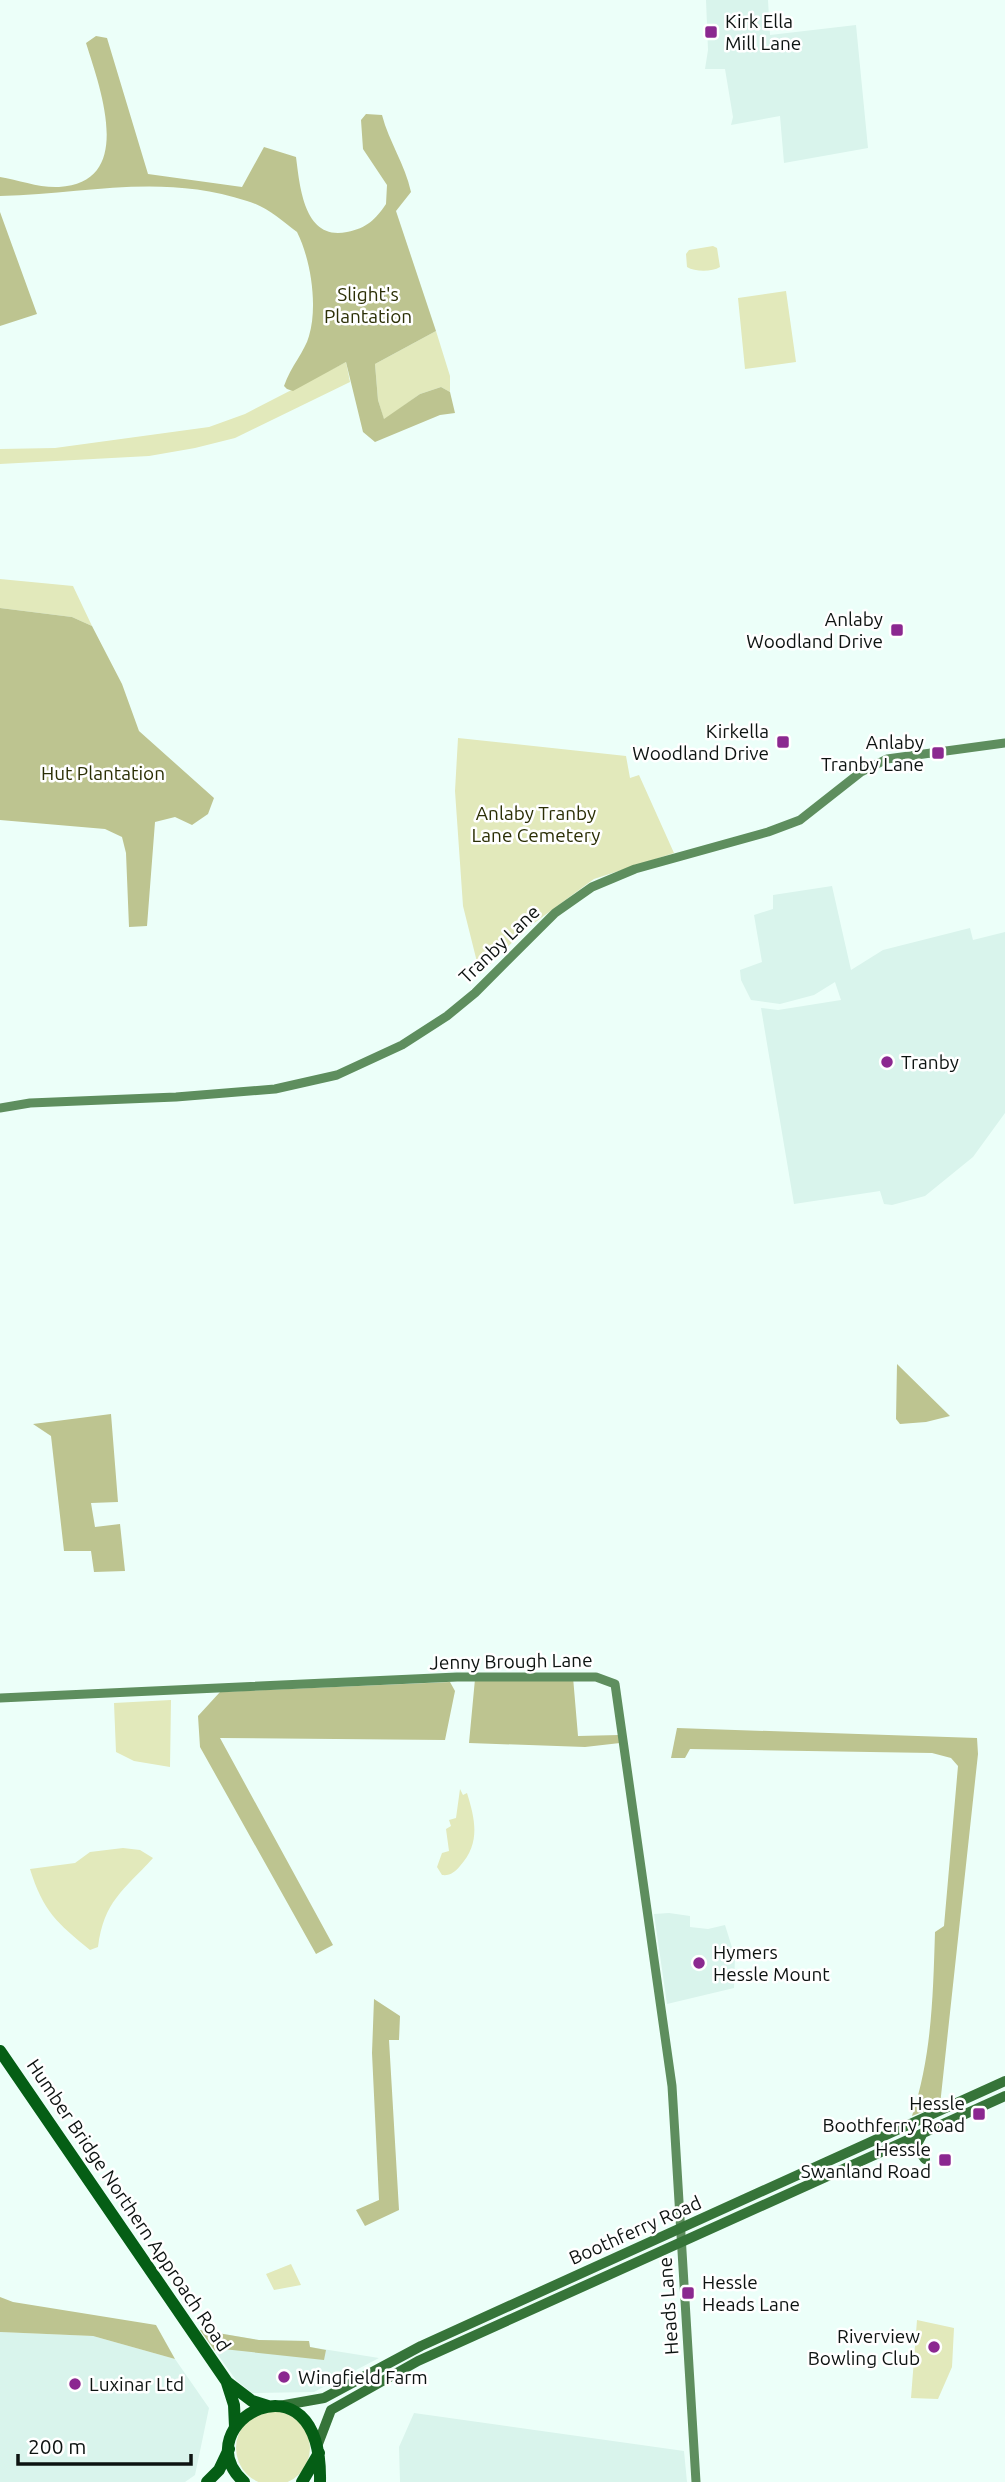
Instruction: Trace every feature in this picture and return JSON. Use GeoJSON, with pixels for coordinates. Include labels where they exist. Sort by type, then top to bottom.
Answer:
{"type":"FeatureCollection","features":[{"type":"Feature","properties":{"kind":"highway","name":"Humber Bridge Northern Approach Road"},"geometry":{"type":"LineString","coordinates":[[0,2051],[227,2382]]}},
{"type":"Feature","properties":{"kind":"highway"},"geometry":{"type":"LineString","coordinates":[[227,2382],[252,2401],[299,2414],[307,2422],[318,2448],[320,2482]]}},
{"type":"Feature","properties":{"kind":"highway"},"geometry":{"type":"LineString","coordinates":[[207,2482],[219,2470],[235,2427],[234,2405],[227,2382]]}},
{"type":"Feature","properties":{"kind":"highway"},"geometry":{"type":"LineString","coordinates":[[235,2427],[249,2413],[273,2406]]}},
{"type":"Feature","properties":{"kind":"highway"},"geometry":{"type":"LineString","coordinates":[[302,2482],[318,2448]]}},
{"type":"Feature","properties":{"kind":"highway"},"geometry":{"type":"LineString","coordinates":[[229,2449],[231,2464],[244,2482]]}},
{"type":"Feature","properties":{"kind":"main road","name":"Boothferry Road"},"geometry":{"type":"LineString","coordinates":[[273,2406],[324,2398],[421,2346],[1005,2081]]}},
{"type":"Feature","properties":{"kind":"main road","name":"Boothferry Road"},"geometry":{"type":"LineString","coordinates":[[318,2448],[331,2410],[368,2387],[1005,2096]]}},
{"type":"Feature","properties":{"kind":"main road"},"geometry":{"type":"LineString","coordinates":[[923,2133],[916,2146],[925,2159]]}},
{"type":"Feature","properties":{"kind":"street","name":"Tranby Lane"},"geometry":{"type":"LineString","coordinates":[[0,1108],[30,1103],[176,1097],[275,1089],[337,1075],[402,1045],[447,1016],[475,993],[546,922],[592,887],[635,869],[768,832],[800,820],[861,772],[887,759],[1005,743]]}},
{"type":"Feature","properties":{"kind":"street","name":"Jenny Brough Lane"},"geometry":{"type":"LineString","coordinates":[[0,1698],[457,1678],[606,1678],[615,1684],[619,1698],[672,2086]]}},
{"type":"Feature","properties":{"kind":"street","name":"Heads Lane"},"geometry":{"type":"LineString","coordinates":[[672,2086],[696,2482]]}},
{"type":"Feature","properties":{"kind":"shaded area"},"geometry":{"type":"Polygon","coordinates":[[[706,0],[768,0],[770,35],[856,25],[868,148],[784,163],[780,116],[731,125],[733,117],[725,69],[705,69],[708,50],[706,0]]]}},
{"type":"Feature","properties":{"kind":"shaded area","name":"Tranby"},"geometry":{"type":"Polygon","coordinates":[[[832,886],[851,970],[883,950],[970,928],[973,940],[1005,932],[1005,1113],[973,1157],[925,1196],[892,1205],[884,1204],[880,1191],[794,1204],[761,1008],[778,1010],[841,1000],[835,982],[814,995],[780,1004],[751,1000],[741,980],[740,970],[762,962],[754,915],[773,909],[773,895],[832,886]]]}},
{"type":"Feature","properties":{"kind":"shaded area","name":"Hymers Hessle Mount"},"geometry":{"type":"Polygon","coordinates":[[[654,1914],[690,1916],[690,1927],[708,1929],[725,1925],[735,1957],[734,1988],[667,2004],[654,1914]]]}},
{"type":"Feature","properties":{"kind":"shaded area"},"geometry":{"type":"Polygon","coordinates":[[[200,2330],[259,2340],[309,2341],[310,2347],[379,2358],[314,2392],[252,2393],[236,2380],[200,2330]]]}},
{"type":"Feature","properties":{"kind":"shaded area"},"geometry":{"type":"Polygon","coordinates":[[[0,2332],[93,2336],[175,2359],[209,2408],[195,2475],[185,2482],[0,2482],[0,2332]]]}},
{"type":"Feature","properties":{"kind":"shaded area"},"geometry":{"type":"Polygon","coordinates":[[[414,2413],[684,2451],[687,2482],[400,2482],[399,2447],[414,2413]]]}},
{"type":"Feature","properties":{"kind":"green space","name":"Slight's Plantation"},"geometry":{"type":"Polygon","coordinates":[[[96,36],[107,38],[148,174],[242,187],[264,147],[296,157],[307,209],[321,228],[333,233],[365,226],[386,204],[387,185],[363,149],[361,120],[366,114],[382,115],[411,192],[396,211],[436,331],[375,364],[378,400],[384,419],[420,394],[441,387],[450,392],[455,413],[440,415],[375,442],[363,432],[346,362],[293,391],[284,386],[309,336],[313,311],[312,283],[297,232],[261,206],[215,193],[184,188],[124,187],[0,196],[0,177],[59,187],[83,182],[98,169],[105,152],[107,130],[99,84],[86,43],[96,36]]]}},
{"type":"Feature","properties":{"kind":"green space"},"geometry":{"type":"Polygon","coordinates":[[[0,212],[37,314],[0,326],[0,212]]]}},
{"type":"Feature","properties":{"kind":"green space"},"geometry":{"type":"Polygon","coordinates":[[[713,246],[717,248],[720,267],[704,271],[687,267],[686,254],[689,250],[713,246]]]}},
{"type":"Feature","properties":{"kind":"green space"},"geometry":{"type":"Polygon","coordinates":[[[786,291],[796,362],[745,369],[738,298],[786,291]]]}},
{"type":"Feature","properties":{"kind":"green space"},"geometry":{"type":"Polygon","coordinates":[[[436,331],[450,376],[450,392],[441,387],[420,394],[384,420],[378,400],[375,364],[436,331]]]}},
{"type":"Feature","properties":{"kind":"green space"},"geometry":{"type":"Polygon","coordinates":[[[346,362],[350,382],[235,438],[149,456],[0,464],[0,449],[55,448],[209,427],[245,414],[346,362]]]}},
{"type":"Feature","properties":{"kind":"green space"},"geometry":{"type":"Polygon","coordinates":[[[0,579],[73,586],[92,626],[72,617],[0,608],[0,579]]]}},
{"type":"Feature","properties":{"kind":"green space","name":"Hut Plantation"},"geometry":{"type":"Polygon","coordinates":[[[0,608],[72,617],[92,626],[122,684],[139,731],[214,798],[208,814],[192,825],[175,817],[155,822],[147,926],[129,927],[126,853],[122,837],[105,829],[0,820],[0,608]]]}},
{"type":"Feature","properties":{"kind":"green space","name":"Anlaby Tranby Lane Cemetery"},"geometry":{"type":"Polygon","coordinates":[[[458,738],[626,756],[630,778],[639,775],[674,853],[594,879],[526,929],[480,974],[463,906],[455,791],[458,738]]]}},
{"type":"Feature","properties":{"kind":"green space"},"geometry":{"type":"Polygon","coordinates":[[[897,1364],[950,1416],[926,1422],[900,1424],[896,1419],[897,1364]]]}},
{"type":"Feature","properties":{"kind":"green space"},"geometry":{"type":"Polygon","coordinates":[[[111,1414],[118,1502],[91,1503],[95,1527],[120,1524],[125,1571],[94,1572],[91,1551],[64,1551],[51,1436],[33,1424],[111,1414]]]}},
{"type":"Feature","properties":{"kind":"green space"},"geometry":{"type":"Polygon","coordinates":[[[573,1677],[578,1736],[619,1735],[620,1743],[585,1747],[469,1743],[475,1679],[573,1677]]]}},
{"type":"Feature","properties":{"kind":"green space"},"geometry":{"type":"Polygon","coordinates":[[[450,1682],[455,1691],[445,1740],[220,1738],[333,1945],[316,1954],[200,1747],[198,1716],[220,1692],[450,1682]]]}},
{"type":"Feature","properties":{"kind":"green space"},"geometry":{"type":"Polygon","coordinates":[[[171,1700],[170,1767],[134,1761],[116,1752],[114,1703],[171,1700]]]}},
{"type":"Feature","properties":{"kind":"green space"},"geometry":{"type":"Polygon","coordinates":[[[677,1728],[977,1738],[978,1754],[940,2105],[912,2116],[928,2048],[935,1932],[944,1926],[958,1766],[951,1758],[932,1753],[690,1749],[685,1758],[671,1758],[677,1728]]]}},
{"type":"Feature","properties":{"kind":"green space"},"geometry":{"type":"Polygon","coordinates":[[[460,1789],[463,1795],[467,1793],[470,1803],[474,1840],[467,1857],[458,1868],[450,1874],[442,1875],[437,1867],[442,1853],[449,1851],[446,1829],[451,1826],[449,1820],[456,1818],[460,1789]]]}},
{"type":"Feature","properties":{"kind":"green space"},"geometry":{"type":"Polygon","coordinates":[[[123,1848],[140,1850],[153,1858],[110,1907],[98,1947],[90,1950],[52,1915],[40,1896],[30,1869],[75,1863],[90,1852],[123,1848]]]}},
{"type":"Feature","properties":{"kind":"green space"},"geometry":{"type":"Polygon","coordinates":[[[374,1999],[400,2016],[399,2040],[389,2040],[399,2210],[365,2226],[356,2210],[379,2200],[372,2053],[374,1999]]]}},
{"type":"Feature","properties":{"kind":"green space"},"geometry":{"type":"Polygon","coordinates":[[[291,2264],[301,2285],[274,2290],[266,2274],[291,2264]]]}},
{"type":"Feature","properties":{"kind":"green space"},"geometry":{"type":"Polygon","coordinates":[[[0,2297],[13,2302],[156,2325],[175,2359],[93,2336],[0,2332],[0,2297]]]}},
{"type":"Feature","properties":{"kind":"green space","name":"Riverview Bowling Club"},"geometry":{"type":"Polygon","coordinates":[[[917,2320],[954,2328],[952,2367],[938,2399],[911,2398],[917,2320]]]}},
{"type":"Feature","properties":{"kind":"green space"},"geometry":{"type":"Polygon","coordinates":[[[200,2330],[259,2340],[309,2341],[310,2347],[326,2350],[324,2360],[223,2349],[215,2351],[200,2330]]]}},
{"type":"Feature","properties":{"kind":"green space"},"geometry":{"type":"Polygon","coordinates":[[[273,2411],[287,2414],[299,2422],[307,2434],[310,2448],[307,2462],[299,2474],[287,2482],[273,2485],[259,2482],[247,2474],[239,2462],[236,2448],[239,2434],[247,2422],[259,2414],[273,2411]]]}},
{"type":"Feature","properties":{"kind":"place","name":"Kirk Ella Mill Lane"},"geometry":{"type":"Point","coordinates":[711,32]}},
{"type":"Feature","properties":{"kind":"place","name":"Anlaby Woodland Drive"},"geometry":{"type":"Point","coordinates":[897,630]}},
{"type":"Feature","properties":{"kind":"place","name":"Kirkella Woodland Drive"},"geometry":{"type":"Point","coordinates":[783,742]}},
{"type":"Feature","properties":{"kind":"place","name":"Anlaby Tranby Lane"},"geometry":{"type":"Point","coordinates":[938,753]}},
{"type":"Feature","properties":{"kind":"place","name":"Tranby"},"geometry":{"type":"Point","coordinates":[887,1062]}},
{"type":"Feature","properties":{"kind":"place","name":"Hymers Hessle Mount"},"geometry":{"type":"Point","coordinates":[699,1963]}},
{"type":"Feature","properties":{"kind":"place","name":"Hessle Boothferry Road"},"geometry":{"type":"Point","coordinates":[979,2114]}},
{"type":"Feature","properties":{"kind":"place","name":"Hessle Swanland Road"},"geometry":{"type":"Point","coordinates":[945,2160]}},
{"type":"Feature","properties":{"kind":"place","name":"Hessle Heads Lane"},"geometry":{"type":"Point","coordinates":[688,2293]}},
{"type":"Feature","properties":{"kind":"place","name":"Riverview Bowling Club"},"geometry":{"type":"Point","coordinates":[934,2347]}},
{"type":"Feature","properties":{"kind":"place","name":"Wingfield Farm"},"geometry":{"type":"Point","coordinates":[284,2377]}},
{"type":"Feature","properties":{"kind":"place","name":"Luxinar Ltd"},"geometry":{"type":"Point","coordinates":[75,2384]}}]}
